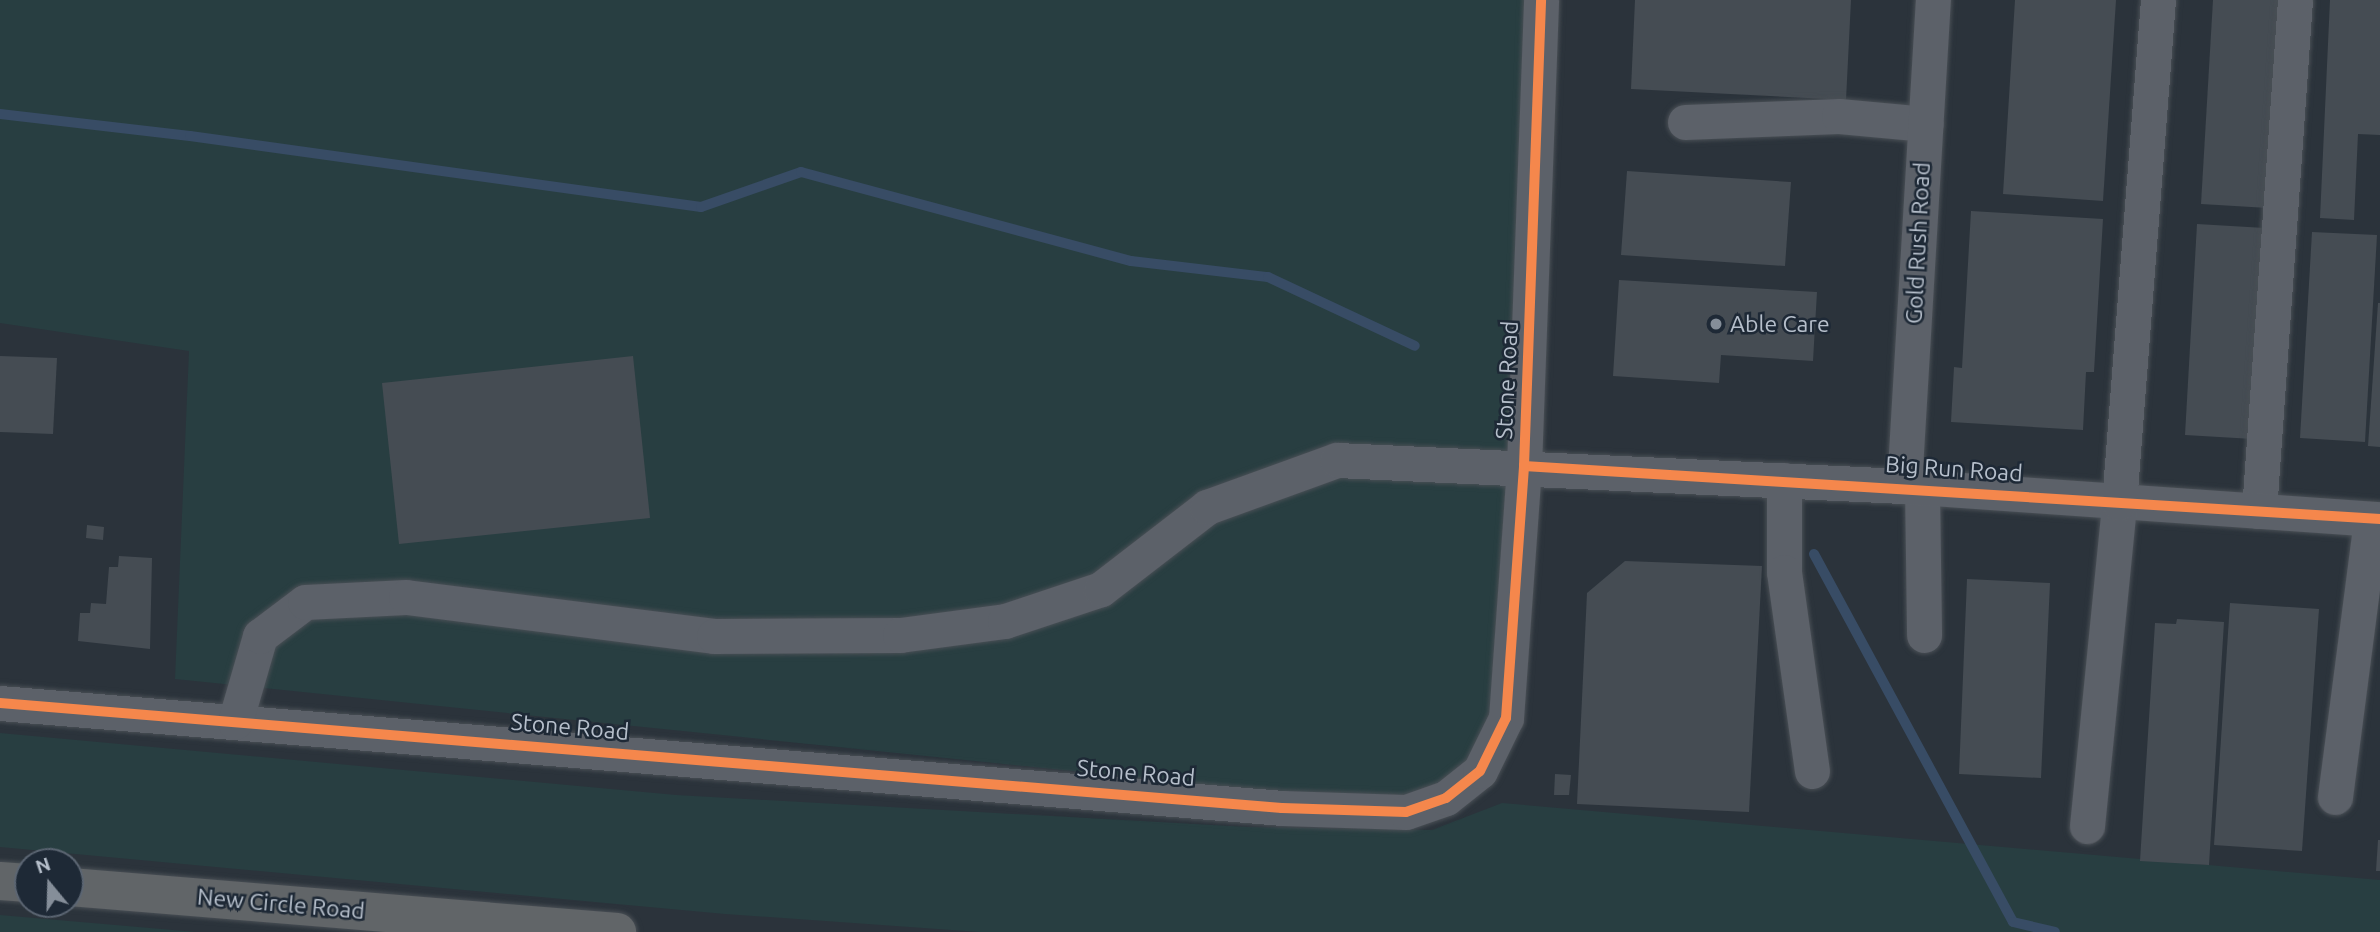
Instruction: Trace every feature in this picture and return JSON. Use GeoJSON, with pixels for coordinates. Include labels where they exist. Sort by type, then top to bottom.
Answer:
{"type":"FeatureCollection","features":[{"type":"Feature","properties":{"kind":"highway","name":"New Circle Road"},"geometry":{"type":"LineString","coordinates":[[84,888],[617,932]]}},
{"type":"Feature","properties":{"kind":"street","name":"Stone Road"},"geometry":{"type":"LineString","coordinates":[[0,703],[1282,808],[1406,811],[1462,788],[1491,753],[1506,718],[1524,466],[1541,0]]}},
{"type":"Feature","properties":{"kind":"street","name":"Gold Rush Road"},"geometry":{"type":"LineString","coordinates":[[1924,635],[1913,487],[1933,0]]}},
{"type":"Feature","properties":{"kind":"street"},"geometry":{"type":"LineString","coordinates":[[2087,826],[2119,503],[2158,0]]}},
{"type":"Feature","properties":{"kind":"street"},"geometry":{"type":"LineString","coordinates":[[2259,512],[2295,0]]}},
{"type":"Feature","properties":{"kind":"street"},"geometry":{"type":"LineString","coordinates":[[1685,122],[1839,116],[1926,124]]}},
{"type":"Feature","properties":{"kind":"street","name":"Big Run Road"},"geometry":{"type":"LineString","coordinates":[[235,722],[260,636],[305,601],[406,597],[714,636],[900,635],[1005,621],[1101,589],[1207,507],[1337,460],[1524,466],[1913,487],[2376,519]]}},
{"type":"Feature","properties":{"kind":"street"},"geometry":{"type":"LineString","coordinates":[[1784,480],[1784,572],[1812,771]]}},
{"type":"Feature","properties":{"kind":"street"},"geometry":{"type":"LineString","coordinates":[[2335,797],[2376,519]]}},
{"type":"Feature","properties":{"kind":"green space"},"geometry":{"type":"Polygon","coordinates":[[[0,0],[1541,0],[1506,718],[1424,807],[175,679],[189,351],[0,323],[0,0]]]}},
{"type":"Feature","properties":{"kind":"green space"},"geometry":{"type":"Polygon","coordinates":[[[0,733],[676,795],[1248,827],[1432,830],[1502,803],[2380,880],[2380,932],[980,932],[725,914],[84,855],[84,848],[0,847],[0,733]]]}},
{"type":"Feature","properties":{"kind":"green space"},"geometry":{"type":"Polygon","coordinates":[[[0,915],[196,932],[0,932],[0,915]]]}},
{"type":"Feature","properties":{"kind":"building"},"geometry":{"type":"Polygon","coordinates":[[[1635,0],[1851,0],[1846,100],[1631,89],[1635,0]]]}},
{"type":"Feature","properties":{"kind":"building"},"geometry":{"type":"Polygon","coordinates":[[[2015,0],[2116,0],[2103,201],[2003,194],[2015,0]]]}},
{"type":"Feature","properties":{"kind":"building"},"geometry":{"type":"Polygon","coordinates":[[[2213,0],[2279,0],[2268,208],[2201,204],[2213,0]]]}},
{"type":"Feature","properties":{"kind":"building"},"geometry":{"type":"Polygon","coordinates":[[[2330,0],[2380,0],[2380,135],[2358,134],[2354,220],[2320,218],[2330,0]]]}},
{"type":"Feature","properties":{"kind":"building"},"geometry":{"type":"Polygon","coordinates":[[[1627,171],[1791,182],[1785,266],[1621,255],[1627,171]]]}},
{"type":"Feature","properties":{"kind":"building"},"geometry":{"type":"Polygon","coordinates":[[[1971,211],[2103,219],[2094,372],[2086,372],[2083,430],[1951,422],[1954,367],[1962,368],[1971,211]]]}},
{"type":"Feature","properties":{"kind":"building"},"geometry":{"type":"Polygon","coordinates":[[[2197,224],[2265,228],[2253,439],[2185,435],[2197,224]]]}},
{"type":"Feature","properties":{"kind":"building"},"geometry":{"type":"Polygon","coordinates":[[[2312,232],[2377,235],[2365,442],[2300,438],[2312,232]]]}},
{"type":"Feature","properties":{"kind":"building","name":"Able Care"},"geometry":{"type":"Polygon","coordinates":[[[1619,280],[1817,292],[1813,361],[1721,355],[1719,383],[1613,376],[1619,280]]]}},
{"type":"Feature","properties":{"kind":"building"},"geometry":{"type":"Polygon","coordinates":[[[2380,303],[2380,447],[2368,446],[2380,303]]]}},
{"type":"Feature","properties":{"kind":"building"},"geometry":{"type":"Polygon","coordinates":[[[0,356],[57,358],[53,434],[0,432],[0,356]]]}},
{"type":"Feature","properties":{"kind":"building"},"geometry":{"type":"Polygon","coordinates":[[[633,356],[650,518],[399,544],[382,383],[633,356]]]}},
{"type":"Feature","properties":{"kind":"building"},"geometry":{"type":"Polygon","coordinates":[[[87,525],[104,527],[103,540],[86,538],[87,525]]]}},
{"type":"Feature","properties":{"kind":"building"},"geometry":{"type":"Polygon","coordinates":[[[119,556],[152,558],[150,649],[78,641],[80,613],[90,613],[91,603],[106,604],[109,567],[118,567],[119,556]]]}},
{"type":"Feature","properties":{"kind":"building"},"geometry":{"type":"Polygon","coordinates":[[[1625,561],[1762,566],[1749,812],[1577,804],[1587,593],[1625,561]]]}},
{"type":"Feature","properties":{"kind":"building"},"geometry":{"type":"Polygon","coordinates":[[[1967,579],[2050,583],[2041,778],[1959,774],[1967,579]]]}},
{"type":"Feature","properties":{"kind":"building"},"geometry":{"type":"Polygon","coordinates":[[[2230,603],[2319,609],[2302,851],[2214,845],[2230,603]]]}},
{"type":"Feature","properties":{"kind":"building"},"geometry":{"type":"Polygon","coordinates":[[[2177,619],[2224,622],[2209,865],[2140,861],[2155,623],[2176,624],[2177,619]]]}},
{"type":"Feature","properties":{"kind":"building"},"geometry":{"type":"Polygon","coordinates":[[[1555,774],[1571,775],[1569,795],[1554,795],[1555,774]]]}},
{"type":"Feature","properties":{"kind":"building"},"geometry":{"type":"Polygon","coordinates":[[[2378,840],[2380,871],[2376,871],[2378,840]]]}},
{"type":"Feature","properties":{"kind":"waterway"},"geometry":{"type":"LineString","coordinates":[[0,114],[190,136],[701,207],[801,172],[1131,261],[1268,277],[1415,346]]}},
{"type":"Feature","properties":{"kind":"waterway"},"geometry":{"type":"LineString","coordinates":[[1814,554],[2013,922],[2055,932]]}},
{"type":"Feature","properties":{"kind":"cycle path"},"geometry":{"type":"LineString","coordinates":[[0,703],[1282,808],[1406,812],[1446,798],[1480,771],[1506,718],[1524,466],[1541,0]]}},
{"type":"Feature","properties":{"kind":"cycle path"},"geometry":{"type":"LineString","coordinates":[[1524,466],[2380,519]]}},
{"type":"Feature","properties":{"kind":"place","name":"Able Care"},"geometry":{"type":"Point","coordinates":[1716,324]}}]}
